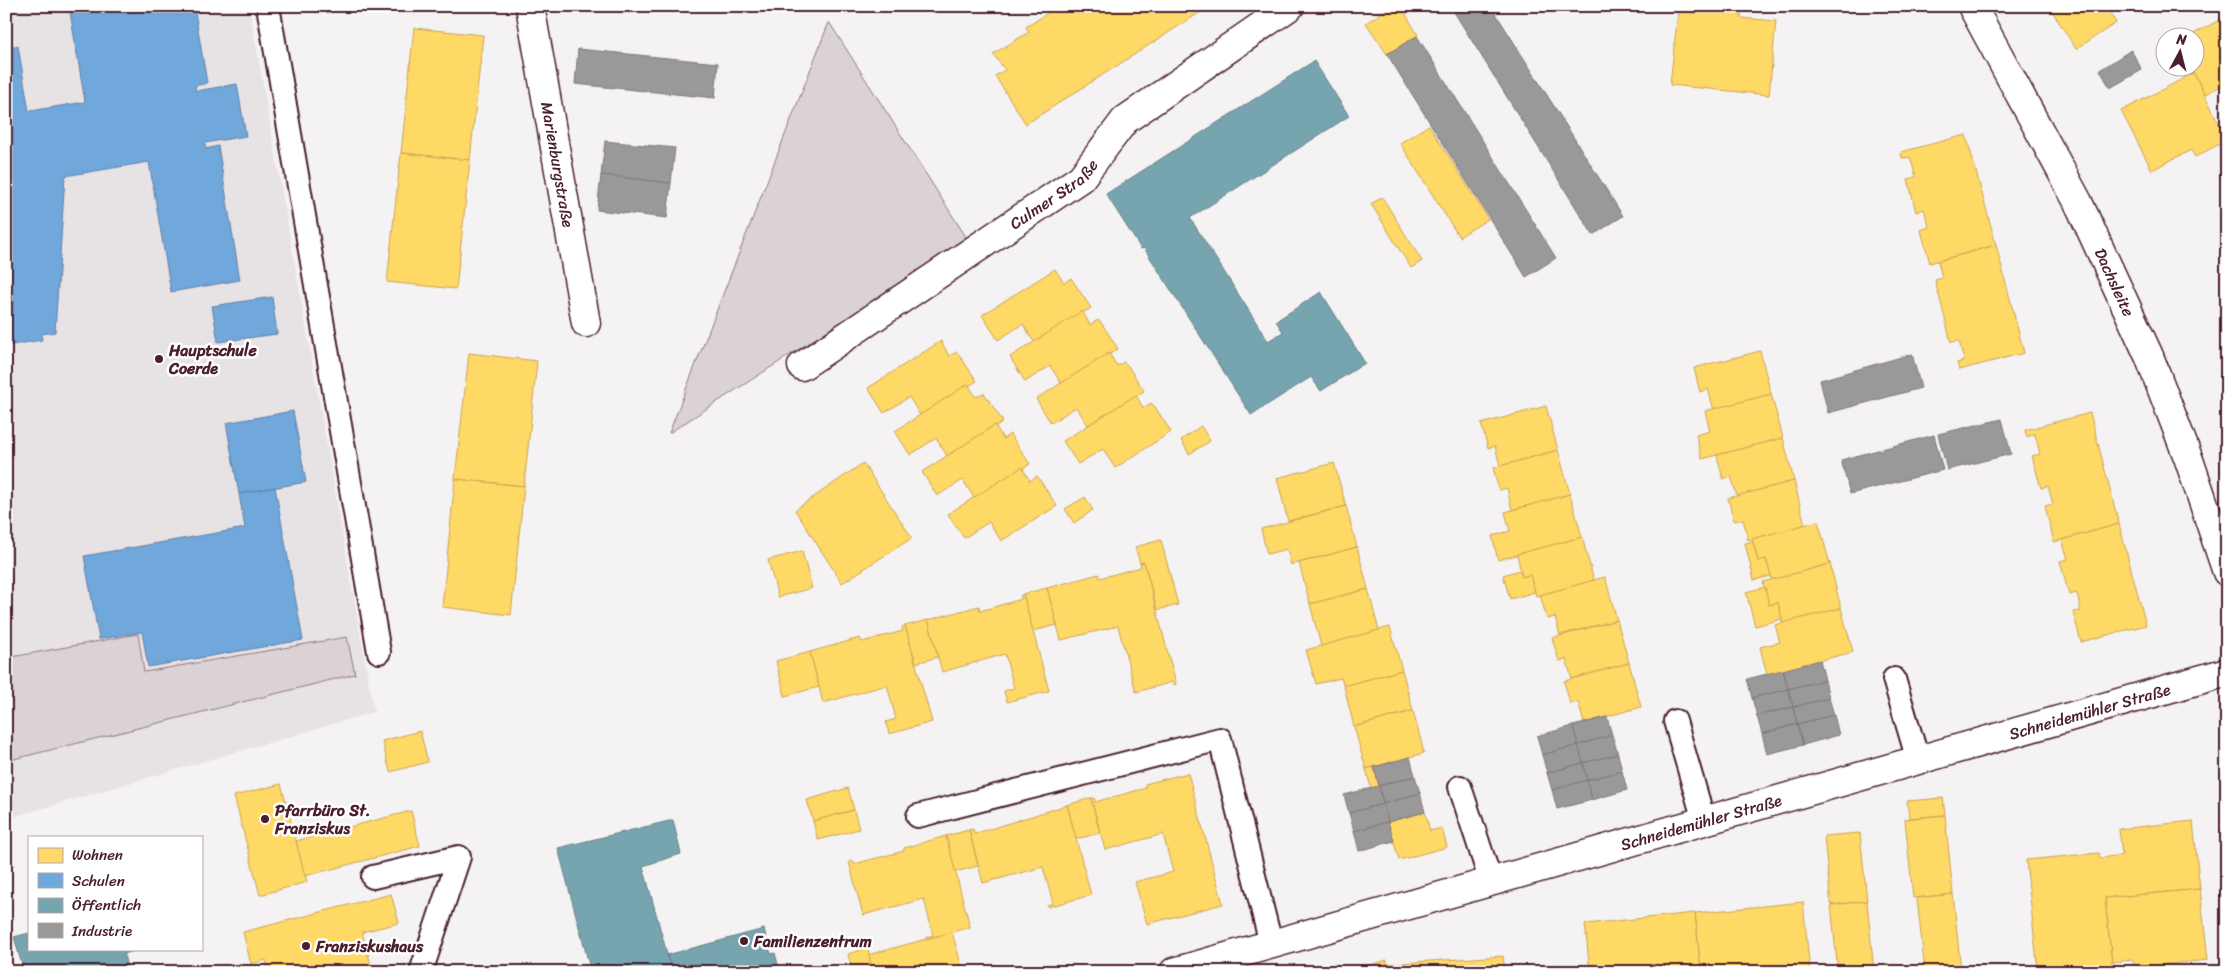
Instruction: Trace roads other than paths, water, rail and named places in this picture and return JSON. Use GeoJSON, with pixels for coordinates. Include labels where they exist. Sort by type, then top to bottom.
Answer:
{"type":"FeatureCollection","features":[{"type":"Feature","properties":{"kind":"street","name":"Marienburgstraße"},"geometry":{"type":"LineString","coordinates":[[530,6],[586,323]]}},
{"type":"Feature","properties":{"kind":"street","name":"Culmer Straße"},"geometry":{"type":"LineString","coordinates":[[802,366],[1081,178],[1125,120],[1290,6]]}},
{"type":"Feature","properties":{"kind":"street","name":"Dachsleite"},"geometry":{"type":"LineString","coordinates":[[1972,6],[2078,202],[2149,356],[2189,460],[2227,572]]}},
{"type":"Feature","properties":{"kind":"street","name":"Schneidemühler Straße"},"geometry":{"type":"LineString","coordinates":[[1174,972],[2227,672]]}},
{"type":"Feature","properties":{"kind":"lane"},"geometry":{"type":"LineString","coordinates":[[268,6],[379,652]]}},
{"type":"Feature","properties":{"kind":"lane"},"geometry":{"type":"LineString","coordinates":[[1894,679],[1918,760]]}},
{"type":"Feature","properties":{"kind":"lane"},"geometry":{"type":"LineString","coordinates":[[1675,721],[1704,821]]}},
{"type":"Feature","properties":{"kind":"lane"},"geometry":{"type":"LineString","coordinates":[[918,816],[1220,740],[1271,944]]}},
{"type":"Feature","properties":{"kind":"lane"},"geometry":{"type":"LineString","coordinates":[[1460,787],[1492,882]]}},
{"type":"Feature","properties":{"kind":"lane"},"geometry":{"type":"LineString","coordinates":[[373,877],[459,857],[421,972]]}},
{"type":"Feature","properties":{"kind":"place","name":"Hauptschule Coerde"},"geometry":{"type":"Point","coordinates":[159,359]}},
{"type":"Feature","properties":{"kind":"place","name":"Pfarrbüro St. Franziskus"},"geometry":{"type":"Point","coordinates":[265,819]}},
{"type":"Feature","properties":{"kind":"place","name":"Familienzentrum"},"geometry":{"type":"Point","coordinates":[744,941]}},
{"type":"Feature","properties":{"kind":"place","name":"Franziskushaus"},"geometry":{"type":"Point","coordinates":[306,946]}}]}
